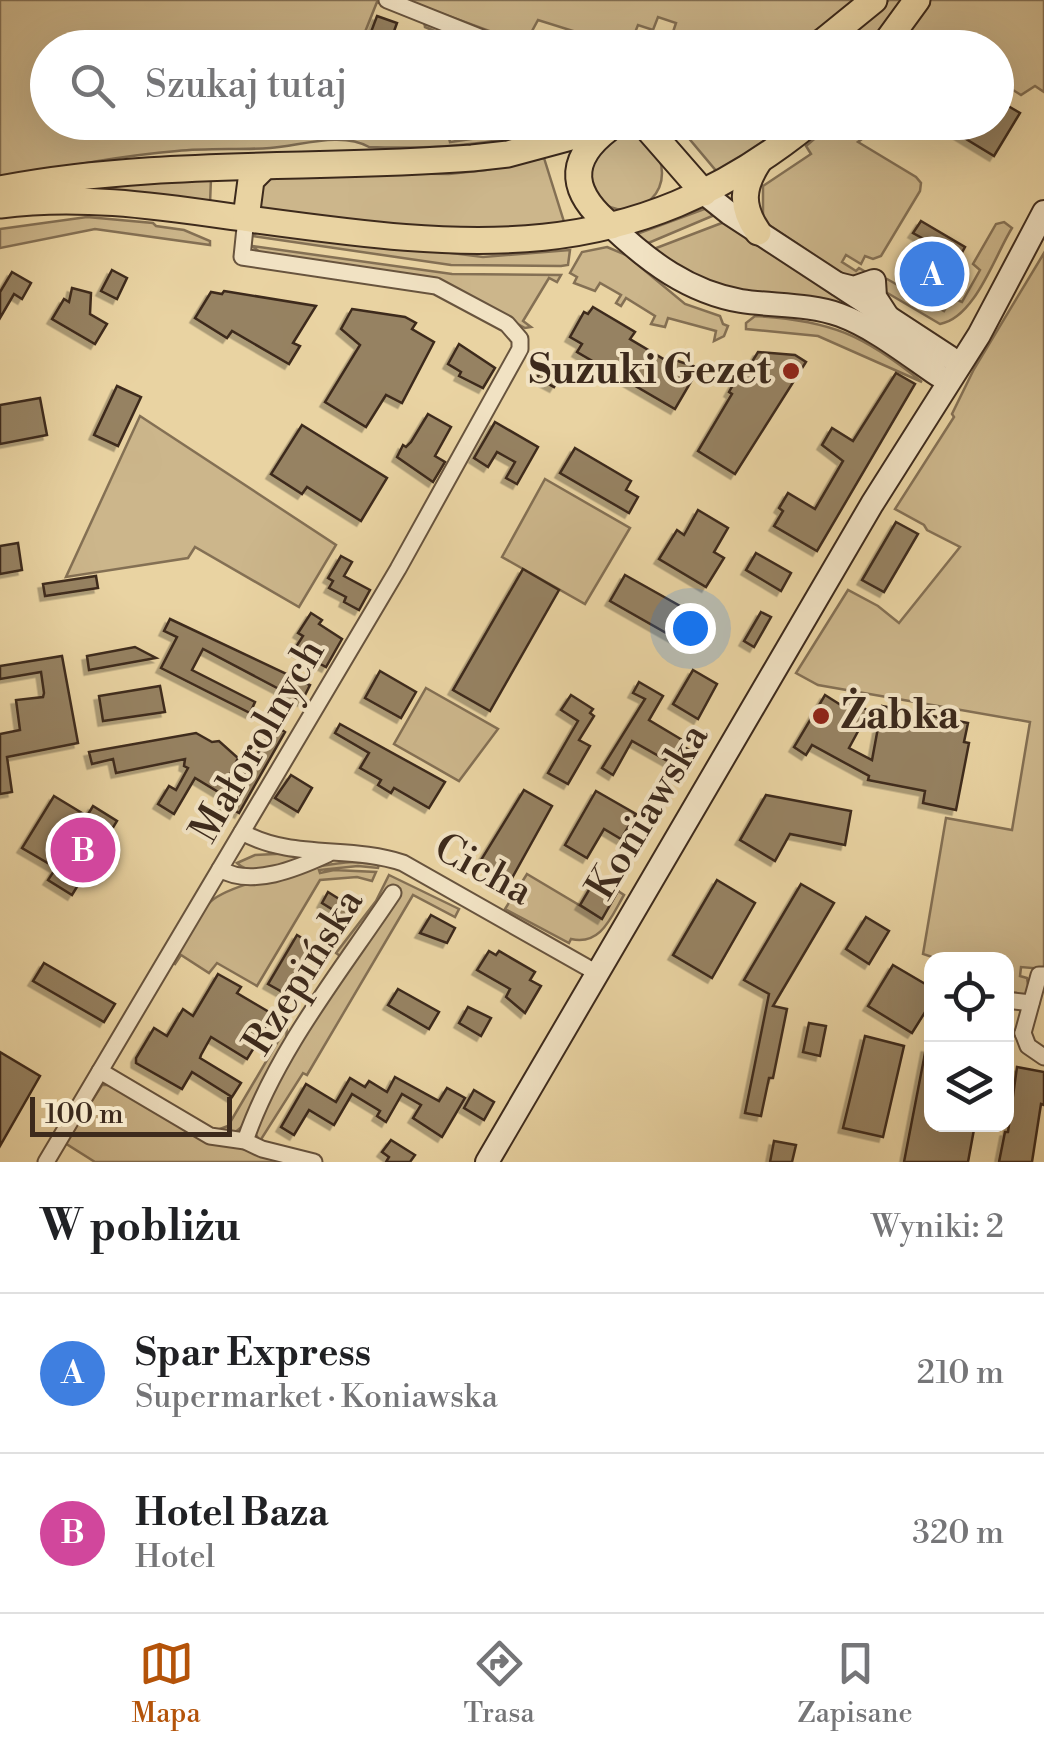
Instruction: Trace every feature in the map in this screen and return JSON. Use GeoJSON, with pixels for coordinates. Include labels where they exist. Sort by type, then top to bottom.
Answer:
{"type":"FeatureCollection","features":[{"type":"Feature","properties":{"kind":"main road"},"geometry":{"type":"LineString","coordinates":[[837,30],[874,0]]}},
{"type":"Feature","properties":{"kind":"main road"},"geometry":{"type":"LineString","coordinates":[[895,30],[917,0]]}},
{"type":"Feature","properties":{"kind":"main road"},"geometry":{"type":"LineString","coordinates":[[0,189],[94,173],[472,158],[508,154],[542,140]]}},
{"type":"Feature","properties":{"kind":"main road"},"geometry":{"type":"LineString","coordinates":[[567,140],[589,206],[656,264],[691,286],[737,300],[838,315],[948,368]]}},
{"type":"Feature","properties":{"kind":"main road"},"geometry":{"type":"LineString","coordinates":[[580,188],[580,165],[586,151],[599,140]]}},
{"type":"Feature","properties":{"kind":"main road"},"geometry":{"type":"LineString","coordinates":[[658,140],[704,193],[894,322],[948,368]]}},
{"type":"Feature","properties":{"kind":"main road"},"geometry":{"type":"LineString","coordinates":[[0,205],[94,201],[438,241],[534,240],[611,226],[704,193],[787,140]]}},
{"type":"Feature","properties":{"kind":"main road"},"geometry":{"type":"LineString","coordinates":[[648,215],[668,187],[669,164],[663,146]]}},
{"type":"Feature","properties":{"kind":"main road"},"geometry":{"type":"LineString","coordinates":[[758,232],[749,219],[744,200],[747,180],[759,161]]}},
{"type":"Feature","properties":{"kind":"main road"},"geometry":{"type":"LineString","coordinates":[[246,218],[250,180],[264,166]]}},
{"type":"Feature","properties":{"kind":"main road","name":"Koniawska"},"geometry":{"type":"LineString","coordinates":[[486,1162],[874,501],[886,470],[1007,264],[1025,244],[1044,212]]}},
{"type":"Feature","properties":{"kind":"street"},"geometry":{"type":"LineString","coordinates":[[387,0],[462,30]]}},
{"type":"Feature","properties":{"kind":"street","name":"Małorolnych"},"geometry":{"type":"LineString","coordinates":[[46,1162],[418,534],[520,350],[520,339],[507,324],[436,286],[242,257],[246,218]]}},
{"type":"Feature","properties":{"kind":"street","name":"Cicha"},"geometry":{"type":"LineString","coordinates":[[242,832],[268,844],[328,854],[370,855],[414,868],[597,972]]}},
{"type":"Feature","properties":{"kind":"street"},"geometry":{"type":"LineString","coordinates":[[220,869],[237,877],[256,877],[328,854]]}},
{"type":"Feature","properties":{"kind":"street","name":"Rzepińska"},"geometry":{"type":"LineString","coordinates":[[245,1141],[296,1040],[393,893]]}},
{"type":"Feature","properties":{"kind":"street"},"geometry":{"type":"LineString","coordinates":[[1044,975],[1039,974],[1031,1003],[1015,1032],[1044,1057]]}},
{"type":"Feature","properties":{"kind":"street"},"geometry":{"type":"LineString","coordinates":[[1014,1001],[1031,1003]]}},
{"type":"Feature","properties":{"kind":"street"},"geometry":{"type":"LineString","coordinates":[[100,1071],[210,1136],[245,1141],[314,1162]]}},
{"type":"Feature","properties":{"kind":"shaded area"},"geometry":{"type":"Polygon","coordinates":[[[0,0],[378,0],[451,30],[432,30],[425,27],[424,21],[377,2],[366,30],[30,30],[30,140],[333,140],[270,148],[177,151],[0,179],[0,0]]]}},
{"type":"Feature","properties":{"kind":"shaded area"},"geometry":{"type":"Polygon","coordinates":[[[405,0],[861,0],[816,30],[674,30],[676,23],[658,17],[653,30],[638,25],[636,30],[570,30],[538,20],[533,30],[487,30],[405,0]]]}},
{"type":"Feature","properties":{"kind":"shaded area"},"geometry":{"type":"Polygon","coordinates":[[[889,0],[906,0],[883,30],[854,30],[889,0]]]}},
{"type":"Feature","properties":{"kind":"shaded area"},"geometry":{"type":"Polygon","coordinates":[[[929,0],[1044,0],[1044,92],[1035,86],[1021,95],[1014,91],[1014,30],[909,30],[929,0]]]}},
{"type":"Feature","properties":{"kind":"shaded area"},"geometry":{"type":"Polygon","coordinates":[[[346,140],[499,140],[429,147],[369,147],[346,140]]]}},
{"type":"Feature","properties":{"kind":"shaded area"},"geometry":{"type":"Polygon","coordinates":[[[610,140],[640,140],[659,159],[659,187],[639,207],[611,207],[591,187],[591,159],[610,140]]]}},
{"type":"Feature","properties":{"kind":"shaded area"},"geometry":{"type":"Polygon","coordinates":[[[690,140],[770,140],[718,173],[690,140]]]}},
{"type":"Feature","properties":{"kind":"shaded area"},"geometry":{"type":"Polygon","coordinates":[[[813,140],[861,140],[858,142],[921,183],[881,256],[865,256],[861,264],[846,255],[842,262],[866,272],[868,278],[845,276],[763,221],[763,186],[811,154],[806,146],[813,140]]]}},
{"type":"Feature","properties":{"kind":"shaded area"},"geometry":{"type":"Polygon","coordinates":[[[544,158],[565,225],[482,235],[259,209],[260,178],[449,174],[544,158]]]}},
{"type":"Feature","properties":{"kind":"shaded area"},"geometry":{"type":"Polygon","coordinates":[[[211,178],[210,204],[25,192],[211,178]]]}},
{"type":"Feature","properties":{"kind":"shaded area"},"geometry":{"type":"Polygon","coordinates":[[[707,208],[717,214],[646,244],[634,235],[707,208]]]}},
{"type":"Feature","properties":{"kind":"shaded area"},"geometry":{"type":"Polygon","coordinates":[[[87,217],[184,230],[210,241],[210,245],[95,229],[0,248],[0,229],[87,217]]]}},
{"type":"Feature","properties":{"kind":"shaded area"},"geometry":{"type":"Polygon","coordinates":[[[727,221],[932,356],[867,320],[723,291],[651,250],[727,221]]]}},
{"type":"Feature","properties":{"kind":"shaded area"},"geometry":{"type":"Polygon","coordinates":[[[1004,222],[1012,228],[991,269],[974,298],[952,319],[940,324],[879,288],[887,279],[944,311],[952,298],[962,302],[980,270],[973,264],[996,224],[1004,222]]]}},
{"type":"Feature","properties":{"kind":"shaded area"},"geometry":{"type":"Polygon","coordinates":[[[263,229],[483,257],[570,250],[568,265],[561,266],[451,265],[252,236],[263,229]]]}},
{"type":"Feature","properties":{"kind":"shaded area"},"geometry":{"type":"Polygon","coordinates":[[[252,246],[452,274],[561,275],[557,282],[549,278],[523,321],[531,327],[525,328],[447,285],[261,253],[252,246]]]}},
{"type":"Feature","properties":{"kind":"shaded area"},"geometry":{"type":"Polygon","coordinates":[[[607,247],[626,255],[685,304],[720,316],[728,326],[724,336],[714,341],[716,331],[668,318],[665,327],[651,324],[655,316],[626,298],[621,306],[616,303],[621,295],[600,283],[595,291],[574,283],[577,277],[570,273],[582,252],[607,247]]]}},
{"type":"Feature","properties":{"kind":"shaded area"},"geometry":{"type":"Polygon","coordinates":[[[1044,253],[1044,969],[1021,967],[1020,976],[1027,978],[1029,991],[1025,995],[1014,995],[1014,952],[923,954],[946,818],[1012,830],[1030,722],[818,685],[796,673],[848,590],[899,623],[960,547],[895,509],[954,417],[974,369],[1044,253]]]}},
{"type":"Feature","properties":{"kind":"shaded area"},"geometry":{"type":"Polygon","coordinates":[[[755,316],[805,321],[845,333],[882,352],[922,382],[818,336],[746,329],[746,323],[755,316]]]}},
{"type":"Feature","properties":{"kind":"shaded area"},"geometry":{"type":"Polygon","coordinates":[[[140,416],[336,545],[299,607],[195,547],[188,558],[66,577],[140,416]]]}},
{"type":"Feature","properties":{"kind":"shaded area"},"geometry":{"type":"Polygon","coordinates":[[[545,479],[630,528],[585,604],[502,557],[545,479]]]}},
{"type":"Feature","properties":{"kind":"shaded area"},"geometry":{"type":"Polygon","coordinates":[[[426,688],[498,729],[459,781],[394,744],[426,688]]]}},
{"type":"Feature","properties":{"kind":"shaded area"},"geometry":{"type":"Polygon","coordinates":[[[295,853],[309,857],[262,870],[237,863],[255,855],[295,853]]]}},
{"type":"Feature","properties":{"kind":"shaded area"},"geometry":{"type":"Polygon","coordinates":[[[353,862],[379,864],[378,868],[319,870],[376,872],[372,881],[357,877],[320,880],[257,986],[217,963],[209,973],[181,955],[175,964],[172,962],[199,915],[221,895],[278,875],[353,862]]]}},
{"type":"Feature","properties":{"kind":"shaded area"},"geometry":{"type":"Polygon","coordinates":[[[527,874],[601,918],[618,891],[624,895],[598,934],[571,939],[569,943],[505,909],[527,874]]]}},
{"type":"Feature","properties":{"kind":"shaded area"},"geometry":{"type":"Polygon","coordinates":[[[389,875],[459,909],[455,917],[413,895],[307,1075],[303,1073],[260,1141],[254,1132],[262,1110],[347,951],[340,956],[336,953],[376,901],[389,875]]]}},
{"type":"Feature","properties":{"kind":"shaded area"},"geometry":{"type":"Polygon","coordinates":[[[287,1026],[286,1041],[244,1125],[233,1134],[212,1132],[228,1126],[287,1026]]]}},
{"type":"Feature","properties":{"kind":"shaded area"},"geometry":{"type":"Polygon","coordinates":[[[102,1085],[111,1085],[225,1143],[288,1162],[95,1162],[65,1143],[102,1085]]]}},
{"type":"Feature","properties":{"kind":"building"},"geometry":{"type":"Polygon","coordinates":[[[377,16],[397,23],[394,30],[372,30],[377,16]]]}},
{"type":"Feature","properties":{"kind":"building"},"geometry":{"type":"Polygon","coordinates":[[[968,140],[1004,140],[994,156],[968,140]]]}},
{"type":"Feature","properties":{"kind":"building"},"geometry":{"type":"Polygon","coordinates":[[[921,221],[965,247],[940,293],[911,276],[931,243],[913,233],[921,221]]]}},
{"type":"Feature","properties":{"kind":"building"},"geometry":{"type":"Polygon","coordinates":[[[112,270],[127,278],[117,299],[101,291],[112,270]]]}},
{"type":"Feature","properties":{"kind":"building"},"geometry":{"type":"Polygon","coordinates":[[[12,272],[31,283],[22,299],[14,294],[0,318],[0,292],[12,272]]]}},
{"type":"Feature","properties":{"kind":"building"},"geometry":{"type":"Polygon","coordinates":[[[72,288],[91,293],[90,314],[107,324],[95,344],[52,319],[64,299],[69,302],[72,288]]]}},
{"type":"Feature","properties":{"kind":"building"},"geometry":{"type":"Polygon","coordinates":[[[211,292],[316,306],[293,343],[300,346],[289,364],[232,331],[227,338],[195,318],[211,292]]]}},
{"type":"Feature","properties":{"kind":"building"},"geometry":{"type":"Polygon","coordinates":[[[593,307],[635,332],[630,339],[672,364],[675,360],[699,368],[675,409],[577,352],[582,344],[570,337],[584,312],[588,314],[593,307]]]}},
{"type":"Feature","properties":{"kind":"building"},"geometry":{"type":"Polygon","coordinates":[[[352,309],[405,317],[416,323],[412,329],[434,342],[402,403],[386,395],[366,427],[325,402],[360,345],[341,329],[352,309]]]}},
{"type":"Feature","properties":{"kind":"building"},"geometry":{"type":"Polygon","coordinates":[[[459,344],[495,368],[483,388],[459,376],[461,372],[448,364],[459,344]]]}},
{"type":"Feature","properties":{"kind":"building"},"geometry":{"type":"Polygon","coordinates":[[[758,352],[795,355],[806,362],[735,474],[698,451],[732,394],[729,392],[738,376],[742,378],[758,352]]]}},
{"type":"Feature","properties":{"kind":"building"},"geometry":{"type":"Polygon","coordinates":[[[546,362],[563,372],[554,387],[537,378],[546,362]]]}},
{"type":"Feature","properties":{"kind":"building"},"geometry":{"type":"Polygon","coordinates":[[[896,373],[915,384],[817,551],[774,526],[788,493],[815,509],[843,461],[822,445],[832,428],[853,441],[896,373]]]}},
{"type":"Feature","properties":{"kind":"building"},"geometry":{"type":"Polygon","coordinates":[[[117,386],[141,397],[118,446],[94,435],[117,386]]]}},
{"type":"Feature","properties":{"kind":"building"},"geometry":{"type":"Polygon","coordinates":[[[40,398],[47,435],[0,444],[0,405],[40,398]]]}},
{"type":"Feature","properties":{"kind":"building"},"geometry":{"type":"Polygon","coordinates":[[[428,414],[451,427],[435,456],[445,462],[433,482],[397,457],[428,414]]]}},
{"type":"Feature","properties":{"kind":"building"},"geometry":{"type":"Polygon","coordinates":[[[495,422],[538,447],[517,484],[506,478],[515,462],[497,452],[488,467],[474,458],[495,422]]]}},
{"type":"Feature","properties":{"kind":"building"},"geometry":{"type":"Polygon","coordinates":[[[302,425],[387,478],[361,521],[307,487],[302,494],[271,474],[302,425]]]}},
{"type":"Feature","properties":{"kind":"building"},"geometry":{"type":"Polygon","coordinates":[[[575,448],[631,481],[626,490],[638,497],[629,513],[560,473],[575,448]]]}},
{"type":"Feature","properties":{"kind":"building"},"geometry":{"type":"Polygon","coordinates":[[[698,510],[728,528],[714,552],[724,558],[706,587],[659,559],[677,530],[684,535],[698,510]]]}},
{"type":"Feature","properties":{"kind":"building"},"geometry":{"type":"Polygon","coordinates":[[[896,522],[918,534],[884,592],[862,580],[896,522]]]}},
{"type":"Feature","properties":{"kind":"building"},"geometry":{"type":"Polygon","coordinates":[[[18,543],[22,570],[0,574],[0,546],[18,543]]]}},
{"type":"Feature","properties":{"kind":"building"},"geometry":{"type":"Polygon","coordinates":[[[756,553],[791,573],[781,591],[746,570],[756,553]]]}},
{"type":"Feature","properties":{"kind":"building"},"geometry":{"type":"Polygon","coordinates":[[[341,556],[352,562],[344,576],[370,590],[359,610],[329,588],[333,581],[328,578],[341,556]]]}},
{"type":"Feature","properties":{"kind":"building"},"geometry":{"type":"Polygon","coordinates":[[[523,569],[559,590],[490,711],[453,690],[523,569]]]}},
{"type":"Feature","properties":{"kind":"building"},"geometry":{"type":"Polygon","coordinates":[[[625,575],[705,620],[689,646],[610,601],[625,575]]]}},
{"type":"Feature","properties":{"kind":"building"},"geometry":{"type":"Polygon","coordinates":[[[96,576],[98,588],[45,596],[43,584],[96,576]]]}},
{"type":"Feature","properties":{"kind":"building"},"geometry":{"type":"Polygon","coordinates":[[[761,612],[771,617],[754,647],[744,641],[761,612]]]}},
{"type":"Feature","properties":{"kind":"building"},"geometry":{"type":"Polygon","coordinates":[[[311,613],[322,620],[319,624],[342,639],[326,667],[294,650],[303,636],[298,633],[311,613]]]}},
{"type":"Feature","properties":{"kind":"building"},"geometry":{"type":"Polygon","coordinates":[[[170,619],[310,685],[302,701],[203,649],[192,670],[255,702],[250,713],[161,668],[177,637],[164,631],[170,619]]]}},
{"type":"Feature","properties":{"kind":"building"},"geometry":{"type":"Polygon","coordinates":[[[135,647],[156,658],[89,670],[87,656],[135,647]]]}},
{"type":"Feature","properties":{"kind":"building"},"geometry":{"type":"Polygon","coordinates":[[[62,656],[78,743],[7,757],[12,792],[0,794],[0,734],[20,730],[16,700],[43,697],[44,693],[41,672],[0,679],[0,666],[62,656]]]}},
{"type":"Feature","properties":{"kind":"building"},"geometry":{"type":"Polygon","coordinates":[[[693,670],[717,684],[698,719],[673,704],[693,670]]]}},
{"type":"Feature","properties":{"kind":"building"},"geometry":{"type":"Polygon","coordinates":[[[380,671],[416,692],[401,718],[365,698],[380,671]]]}},
{"type":"Feature","properties":{"kind":"building"},"geometry":{"type":"Polygon","coordinates":[[[639,682],[663,696],[649,720],[684,741],[681,745],[698,755],[684,778],[668,769],[671,763],[632,741],[613,775],[602,768],[645,699],[633,693],[639,682]]]}},
{"type":"Feature","properties":{"kind":"building"},"geometry":{"type":"Polygon","coordinates":[[[160,686],[165,712],[103,721],[99,696],[160,686]]]}},
{"type":"Feature","properties":{"kind":"building"},"geometry":{"type":"Polygon","coordinates":[[[571,695],[593,709],[590,713],[594,716],[579,740],[590,746],[568,784],[548,773],[578,721],[561,710],[571,695]]]}},
{"type":"Feature","properties":{"kind":"building"},"geometry":{"type":"Polygon","coordinates":[[[825,695],[844,707],[848,700],[869,711],[849,748],[872,760],[882,706],[968,723],[964,742],[969,743],[956,810],[923,803],[925,791],[868,780],[869,776],[812,745],[806,755],[794,747],[825,695]]]}},
{"type":"Feature","properties":{"kind":"building"},"geometry":{"type":"Polygon","coordinates":[[[340,724],[445,782],[429,808],[394,788],[391,793],[378,785],[381,780],[360,768],[369,753],[335,733],[340,724]]]}},
{"type":"Feature","properties":{"kind":"building"},"geometry":{"type":"Polygon","coordinates":[[[275,725],[285,732],[239,813],[224,804],[228,798],[195,778],[174,814],[158,804],[169,786],[176,790],[188,768],[184,766],[185,759],[116,773],[113,759],[92,764],[89,752],[196,733],[212,742],[219,741],[238,758],[226,783],[237,788],[275,725]]]}},
{"type":"Feature","properties":{"kind":"building"},"geometry":{"type":"Polygon","coordinates":[[[291,775],[312,788],[298,812],[275,798],[291,775]]]}},
{"type":"Feature","properties":{"kind":"building"},"geometry":{"type":"Polygon","coordinates":[[[524,790],[552,806],[512,878],[494,873],[481,860],[524,790]]]}},
{"type":"Feature","properties":{"kind":"building"},"geometry":{"type":"Polygon","coordinates":[[[596,791],[636,814],[621,839],[604,829],[587,858],[565,845],[596,791]]]}},
{"type":"Feature","properties":{"kind":"building"},"geometry":{"type":"Polygon","coordinates":[[[766,795],[851,811],[845,845],[790,834],[775,861],[740,840],[766,795]]]}},
{"type":"Feature","properties":{"kind":"building"},"geometry":{"type":"Polygon","coordinates":[[[54,796],[87,816],[93,806],[117,821],[72,895],[48,880],[56,868],[22,848],[54,796]]]}},
{"type":"Feature","properties":{"kind":"building"},"geometry":{"type":"Polygon","coordinates":[[[596,878],[618,891],[602,919],[580,905],[596,878]]]}},
{"type":"Feature","properties":{"kind":"building"},"geometry":{"type":"Polygon","coordinates":[[[717,880],[755,903],[712,978],[673,955],[717,880]]]}},
{"type":"Feature","properties":{"kind":"building"},"geometry":{"type":"Polygon","coordinates":[[[801,884],[834,903],[773,1006],[787,1009],[773,1078],[769,1078],[761,1116],[745,1113],[769,994],[744,980],[801,884]]]}},
{"type":"Feature","properties":{"kind":"building"},"geometry":{"type":"Polygon","coordinates":[[[328,892],[344,902],[348,895],[360,902],[345,926],[334,919],[338,913],[322,903],[328,892]]]}},
{"type":"Feature","properties":{"kind":"building"},"geometry":{"type":"Polygon","coordinates":[[[431,915],[455,928],[447,943],[420,933],[431,915]]]}},
{"type":"Feature","properties":{"kind":"building"},"geometry":{"type":"Polygon","coordinates":[[[866,917],[889,931],[869,964],[846,949],[866,917]]]}},
{"type":"Feature","properties":{"kind":"building"},"geometry":{"type":"Polygon","coordinates":[[[297,935],[310,943],[310,951],[300,968],[308,972],[293,998],[268,984],[297,935]]]}},
{"type":"Feature","properties":{"kind":"building"},"geometry":{"type":"Polygon","coordinates":[[[489,951],[496,955],[499,951],[535,972],[530,980],[541,986],[525,1013],[506,997],[510,989],[477,970],[489,951]]]}},
{"type":"Feature","properties":{"kind":"building"},"geometry":{"type":"Polygon","coordinates":[[[44,963],[115,1004],[104,1022],[33,981],[44,963]]]}},
{"type":"Feature","properties":{"kind":"building"},"geometry":{"type":"Polygon","coordinates":[[[893,965],[924,983],[924,1014],[912,1033],[868,1006],[893,965]]]}},
{"type":"Feature","properties":{"kind":"building"},"geometry":{"type":"Polygon","coordinates":[[[218,974],[241,987],[237,993],[274,1015],[247,1059],[211,1037],[201,1055],[200,1058],[241,1083],[232,1097],[192,1072],[182,1089],[136,1063],[154,1028],[167,1036],[183,1009],[193,1016],[218,974]]]}},
{"type":"Feature","properties":{"kind":"building"},"geometry":{"type":"Polygon","coordinates":[[[398,989],[439,1012],[429,1029],[388,1005],[398,989]]]}},
{"type":"Feature","properties":{"kind":"building"},"geometry":{"type":"Polygon","coordinates":[[[468,1007],[491,1018],[481,1036],[459,1023],[468,1007]]]}},
{"type":"Feature","properties":{"kind":"building"},"geometry":{"type":"Polygon","coordinates":[[[809,1023],[826,1026],[820,1056],[803,1052],[809,1023]]]}},
{"type":"Feature","properties":{"kind":"building"},"geometry":{"type":"Polygon","coordinates":[[[865,1036],[904,1046],[883,1137],[843,1128],[865,1036]]]}},
{"type":"Feature","properties":{"kind":"building"},"geometry":{"type":"Polygon","coordinates":[[[0,1052],[40,1076],[0,1146],[0,1052]]]}},
{"type":"Feature","properties":{"kind":"building"},"geometry":{"type":"Polygon","coordinates":[[[924,1058],[924,1132],[974,1132],[968,1162],[904,1162],[924,1058]]]}},
{"type":"Feature","properties":{"kind":"building"},"geometry":{"type":"Polygon","coordinates":[[[1017,1067],[1044,1072],[1044,1105],[1041,1104],[1032,1162],[999,1162],[1005,1132],[1014,1132],[1017,1067]]]}},
{"type":"Feature","properties":{"kind":"building"},"geometry":{"type":"Polygon","coordinates":[[[395,1077],[439,1101],[447,1088],[465,1098],[442,1137],[413,1118],[421,1105],[402,1094],[386,1122],[377,1116],[380,1111],[352,1094],[334,1125],[309,1110],[294,1135],[281,1127],[306,1084],[336,1102],[350,1078],[365,1087],[369,1081],[387,1092],[395,1077]]]}},
{"type":"Feature","properties":{"kind":"building"},"geometry":{"type":"Polygon","coordinates":[[[474,1090],[494,1102],[484,1120],[464,1108],[474,1090]]]}},
{"type":"Feature","properties":{"kind":"building"},"geometry":{"type":"Polygon","coordinates":[[[391,1140],[415,1155],[410,1162],[386,1162],[389,1157],[382,1152],[391,1140]]]}},
{"type":"Feature","properties":{"kind":"building"},"geometry":{"type":"Polygon","coordinates":[[[774,1141],[796,1145],[792,1162],[770,1162],[774,1141]]]}},
{"type":"Feature","properties":{"kind":"place","name":"Spar Express"},"geometry":{"type":"Point","coordinates":[932,274]}},
{"type":"Feature","properties":{"kind":"place","name":"Suzuki Gezet"},"geometry":{"type":"Point","coordinates":[791,371]}},
{"type":"Feature","properties":{"kind":"place","name":"Żabka"},"geometry":{"type":"Point","coordinates":[821,716]}},
{"type":"Feature","properties":{"kind":"place","name":"Hotel Baza"},"geometry":{"type":"Point","coordinates":[83,850]}}]}
